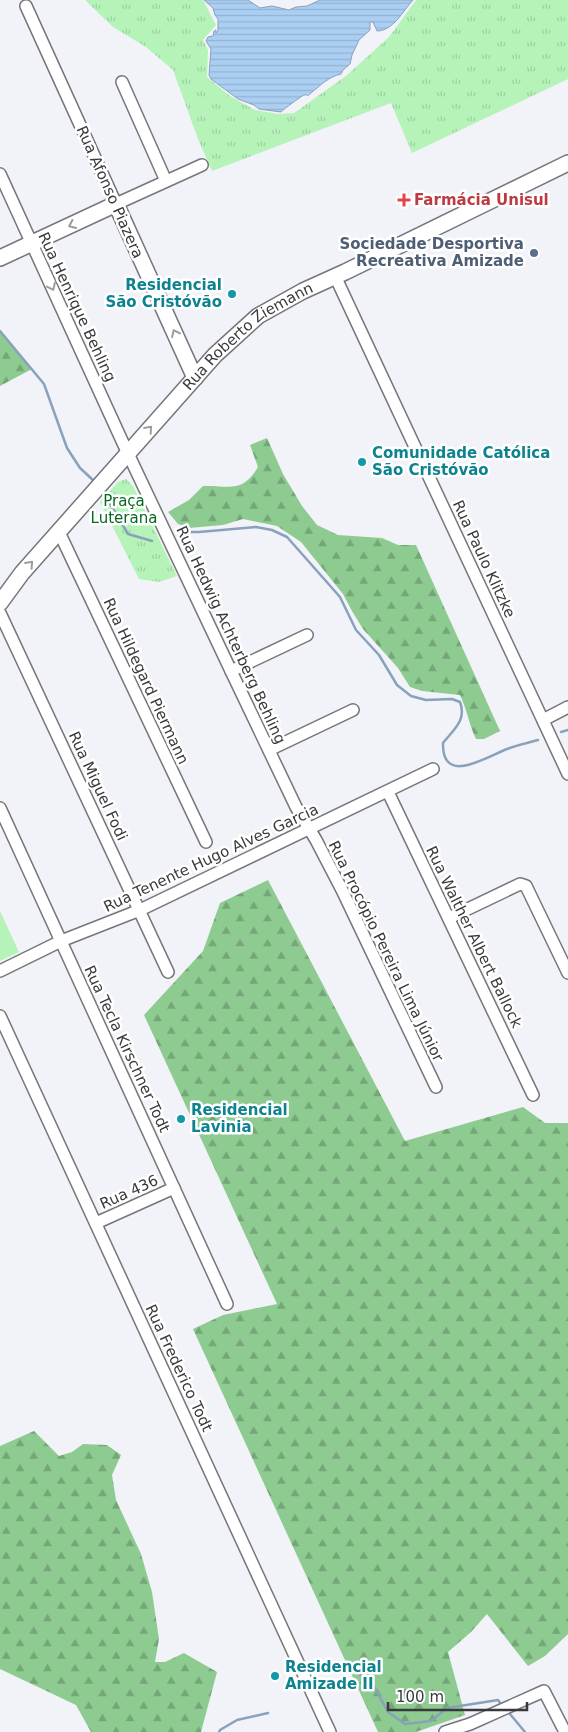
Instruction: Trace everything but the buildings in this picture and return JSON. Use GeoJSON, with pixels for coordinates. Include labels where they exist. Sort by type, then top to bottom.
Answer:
{"type":"FeatureCollection","features":[{"type":"Feature","properties":{"kind":"main road","name":"Rua Roberto Ziemann"},"geometry":{"type":"LineString","coordinates":[[0,603],[22,573],[195,378],[229,341],[258,316],[303,290],[568,163]]}},
{"type":"Feature","properties":{"kind":"main road"},"geometry":{"type":"LineString","coordinates":[[0,258],[116,204]]}},
{"type":"Feature","properties":{"kind":"main road","name":"Rua Afonso Piazera"},"geometry":{"type":"LineString","coordinates":[[116,204],[195,378]]}},
{"type":"Feature","properties":{"kind":"street","name":"Rua Afonso Piazera"},"geometry":{"type":"LineString","coordinates":[[26,6],[116,204]]}},
{"type":"Feature","properties":{"kind":"street"},"geometry":{"type":"LineString","coordinates":[[119,84],[164,183]]}},
{"type":"Feature","properties":{"kind":"street"},"geometry":{"type":"LineString","coordinates":[[116,204],[202,165]]}},
{"type":"Feature","properties":{"kind":"street","name":"Rua Henrique Behling"},"geometry":{"type":"LineString","coordinates":[[0,174],[128,453]]}},
{"type":"Feature","properties":{"kind":"street","name":"Rua Paulo Klitzke"},"geometry":{"type":"LineString","coordinates":[[335,276],[568,774]]}},
{"type":"Feature","properties":{"kind":"street","name":"Rua Hedwig Achterberg Behling"},"geometry":{"type":"LineString","coordinates":[[128,453],[296,807],[308,828]]}},
{"type":"Feature","properties":{"kind":"street","name":"Rua Hildegard Piermann"},"geometry":{"type":"LineString","coordinates":[[59,532],[206,842]]}},
{"type":"Feature","properties":{"kind":"street","name":"Rua Miguel Fodi"},"geometry":{"type":"LineString","coordinates":[[0,613],[168,972]]}},
{"type":"Feature","properties":{"kind":"street"},"geometry":{"type":"LineString","coordinates":[[231,670],[307,634]]}},
{"type":"Feature","properties":{"kind":"street"},"geometry":{"type":"LineString","coordinates":[[543,720],[568,707]]}},
{"type":"Feature","properties":{"kind":"street"},"geometry":{"type":"LineString","coordinates":[[269,750],[353,710]]}},
{"type":"Feature","properties":{"kind":"street","name":"Rua Tenente Hugo Alves Garcia"},"geometry":{"type":"LineString","coordinates":[[0,971],[61,941],[140,910],[308,828],[433,770]]}},
{"type":"Feature","properties":{"kind":"street","name":"Rua Walther Albert Ballock"},"geometry":{"type":"LineString","coordinates":[[388,792],[533,1094]]}},
{"type":"Feature","properties":{"kind":"street","name":"Rua Tecla Kirschner Todt"},"geometry":{"type":"LineString","coordinates":[[0,808],[227,1304]]}},
{"type":"Feature","properties":{"kind":"street","name":"Rua Procópio Pereira Lima Júnior"},"geometry":{"type":"LineString","coordinates":[[308,828],[342,890],[436,1087]]}},
{"type":"Feature","properties":{"kind":"street"},"geometry":{"type":"LineString","coordinates":[[449,918],[520,884],[526,886],[568,973]]}},
{"type":"Feature","properties":{"kind":"street","name":"Rua Frederico Todt"},"geometry":{"type":"LineString","coordinates":[[0,1016],[330,1732]]}},
{"type":"Feature","properties":{"kind":"street","name":"Rua 436"},"geometry":{"type":"LineString","coordinates":[[96,1223],[174,1188]]}},
{"type":"Feature","properties":{"kind":"street"},"geometry":{"type":"LineString","coordinates":[[445,1732],[470,1724],[544,1691],[564,1732]]}},
{"type":"Feature","properties":{"kind":"green space"},"geometry":{"type":"Polygon","coordinates":[[[85,0],[203,0],[216,25],[203,40],[208,50],[207,77],[230,96],[255,110],[278,114],[294,113],[346,76],[389,37],[416,0],[568,0],[568,79],[412,153],[391,103],[212,171],[198,139],[173,70],[146,47],[113,27],[85,0]]]}},
{"type":"Feature","properties":{"kind":"green space"},"geometry":{"type":"Polygon","coordinates":[[[0,331],[32,369],[0,386],[0,331]]]}},
{"type":"Feature","properties":{"kind":"green space"},"geometry":{"type":"Polygon","coordinates":[[[267,438],[283,474],[302,506],[317,525],[338,535],[382,538],[398,545],[416,545],[500,731],[484,739],[476,739],[460,695],[422,691],[410,687],[398,668],[363,629],[343,594],[301,542],[277,526],[243,519],[223,525],[189,528],[178,524],[168,512],[189,500],[203,486],[228,487],[241,485],[252,476],[258,467],[250,445],[267,438]]]}},
{"type":"Feature","properties":{"kind":"green space","name":"Praça Luterana"},"geometry":{"type":"Polygon","coordinates":[[[126,479],[133,486],[177,576],[159,582],[139,579],[100,502],[118,482],[126,479]]]}},
{"type":"Feature","properties":{"kind":"green space"},"geometry":{"type":"Polygon","coordinates":[[[268,880],[405,1141],[523,1107],[545,1123],[568,1123],[568,1634],[545,1656],[528,1666],[487,1614],[471,1632],[448,1652],[465,1715],[416,1732],[378,1732],[193,1329],[223,1315],[277,1304],[144,1015],[203,951],[220,903],[268,880]]]}},
{"type":"Feature","properties":{"kind":"green space"},"geometry":{"type":"Polygon","coordinates":[[[0,911],[19,952],[0,961],[0,911]]]}},
{"type":"Feature","properties":{"kind":"green space"},"geometry":{"type":"Polygon","coordinates":[[[34,1431],[59,1456],[72,1452],[83,1444],[107,1445],[121,1455],[112,1475],[116,1500],[141,1554],[152,1592],[159,1639],[155,1662],[165,1662],[184,1653],[217,1672],[201,1732],[91,1732],[76,1705],[0,1669],[0,1446],[34,1431]]]}},
{"type":"Feature","properties":{"kind":"water"},"geometry":{"type":"Polygon","coordinates":[[[204,0],[248,0],[260,8],[272,6],[289,10],[307,6],[320,0],[413,0],[388,28],[377,31],[373,22],[370,22],[370,30],[359,40],[350,64],[341,74],[328,79],[309,95],[302,96],[281,112],[259,109],[238,99],[211,79],[209,75],[211,49],[206,41],[208,37],[213,36],[214,31],[216,30],[216,33],[218,31],[218,19],[213,8],[204,0]]]}},
{"type":"Feature","properties":{"kind":"waterway"},"geometry":{"type":"LineString","coordinates":[[0,331],[44,384],[67,448],[80,468],[94,481]]}},
{"type":"Feature","properties":{"kind":"waterway"},"geometry":{"type":"LineString","coordinates":[[106,497],[128,534],[152,541]]}},
{"type":"Feature","properties":{"kind":"waterway"},"geometry":{"type":"LineString","coordinates":[[177,532],[256,527],[272,530],[287,537],[340,597],[356,630],[379,655],[397,685],[411,696],[426,700],[452,699],[460,702],[462,715],[458,725],[443,743],[445,756],[450,763],[458,766],[468,765],[511,748],[538,740]]}},
{"type":"Feature","properties":{"kind":"waterway"},"geometry":{"type":"LineString","coordinates":[[561,732],[568,730]]}},
{"type":"Feature","properties":{"kind":"waterway"},"geometry":{"type":"LineString","coordinates":[[356,1673],[370,1679],[388,1712],[405,1724],[431,1721],[447,1708],[498,1700],[501,1704]]}},
{"type":"Feature","properties":{"kind":"waterway"},"geometry":{"type":"LineString","coordinates":[[219,1732],[237,1720],[268,1713]]}},
{"type":"Feature","properties":{"kind":"waterway"},"geometry":{"type":"LineString","coordinates":[[510,1714],[525,1732]]}},
{"type":"Feature","properties":{"kind":"place","name":"Farmácia Unisul"},"geometry":{"type":"Point","coordinates":[404,200]}},
{"type":"Feature","properties":{"kind":"place","name":"Sociedade Desportiva Recreativa Amizade"},"geometry":{"type":"Point","coordinates":[534,253]}},
{"type":"Feature","properties":{"kind":"place","name":"Residencial São Cristóvão"},"geometry":{"type":"Point","coordinates":[232,294]}},
{"type":"Feature","properties":{"kind":"place","name":"Comunidade Católica São Cristóvão"},"geometry":{"type":"Point","coordinates":[362,462]}},
{"type":"Feature","properties":{"kind":"place","name":"Residencial Lavinia"},"geometry":{"type":"Point","coordinates":[181,1119]}},
{"type":"Feature","properties":{"kind":"place","name":"Residencial Amizade II"},"geometry":{"type":"Point","coordinates":[275,1676]}}]}
